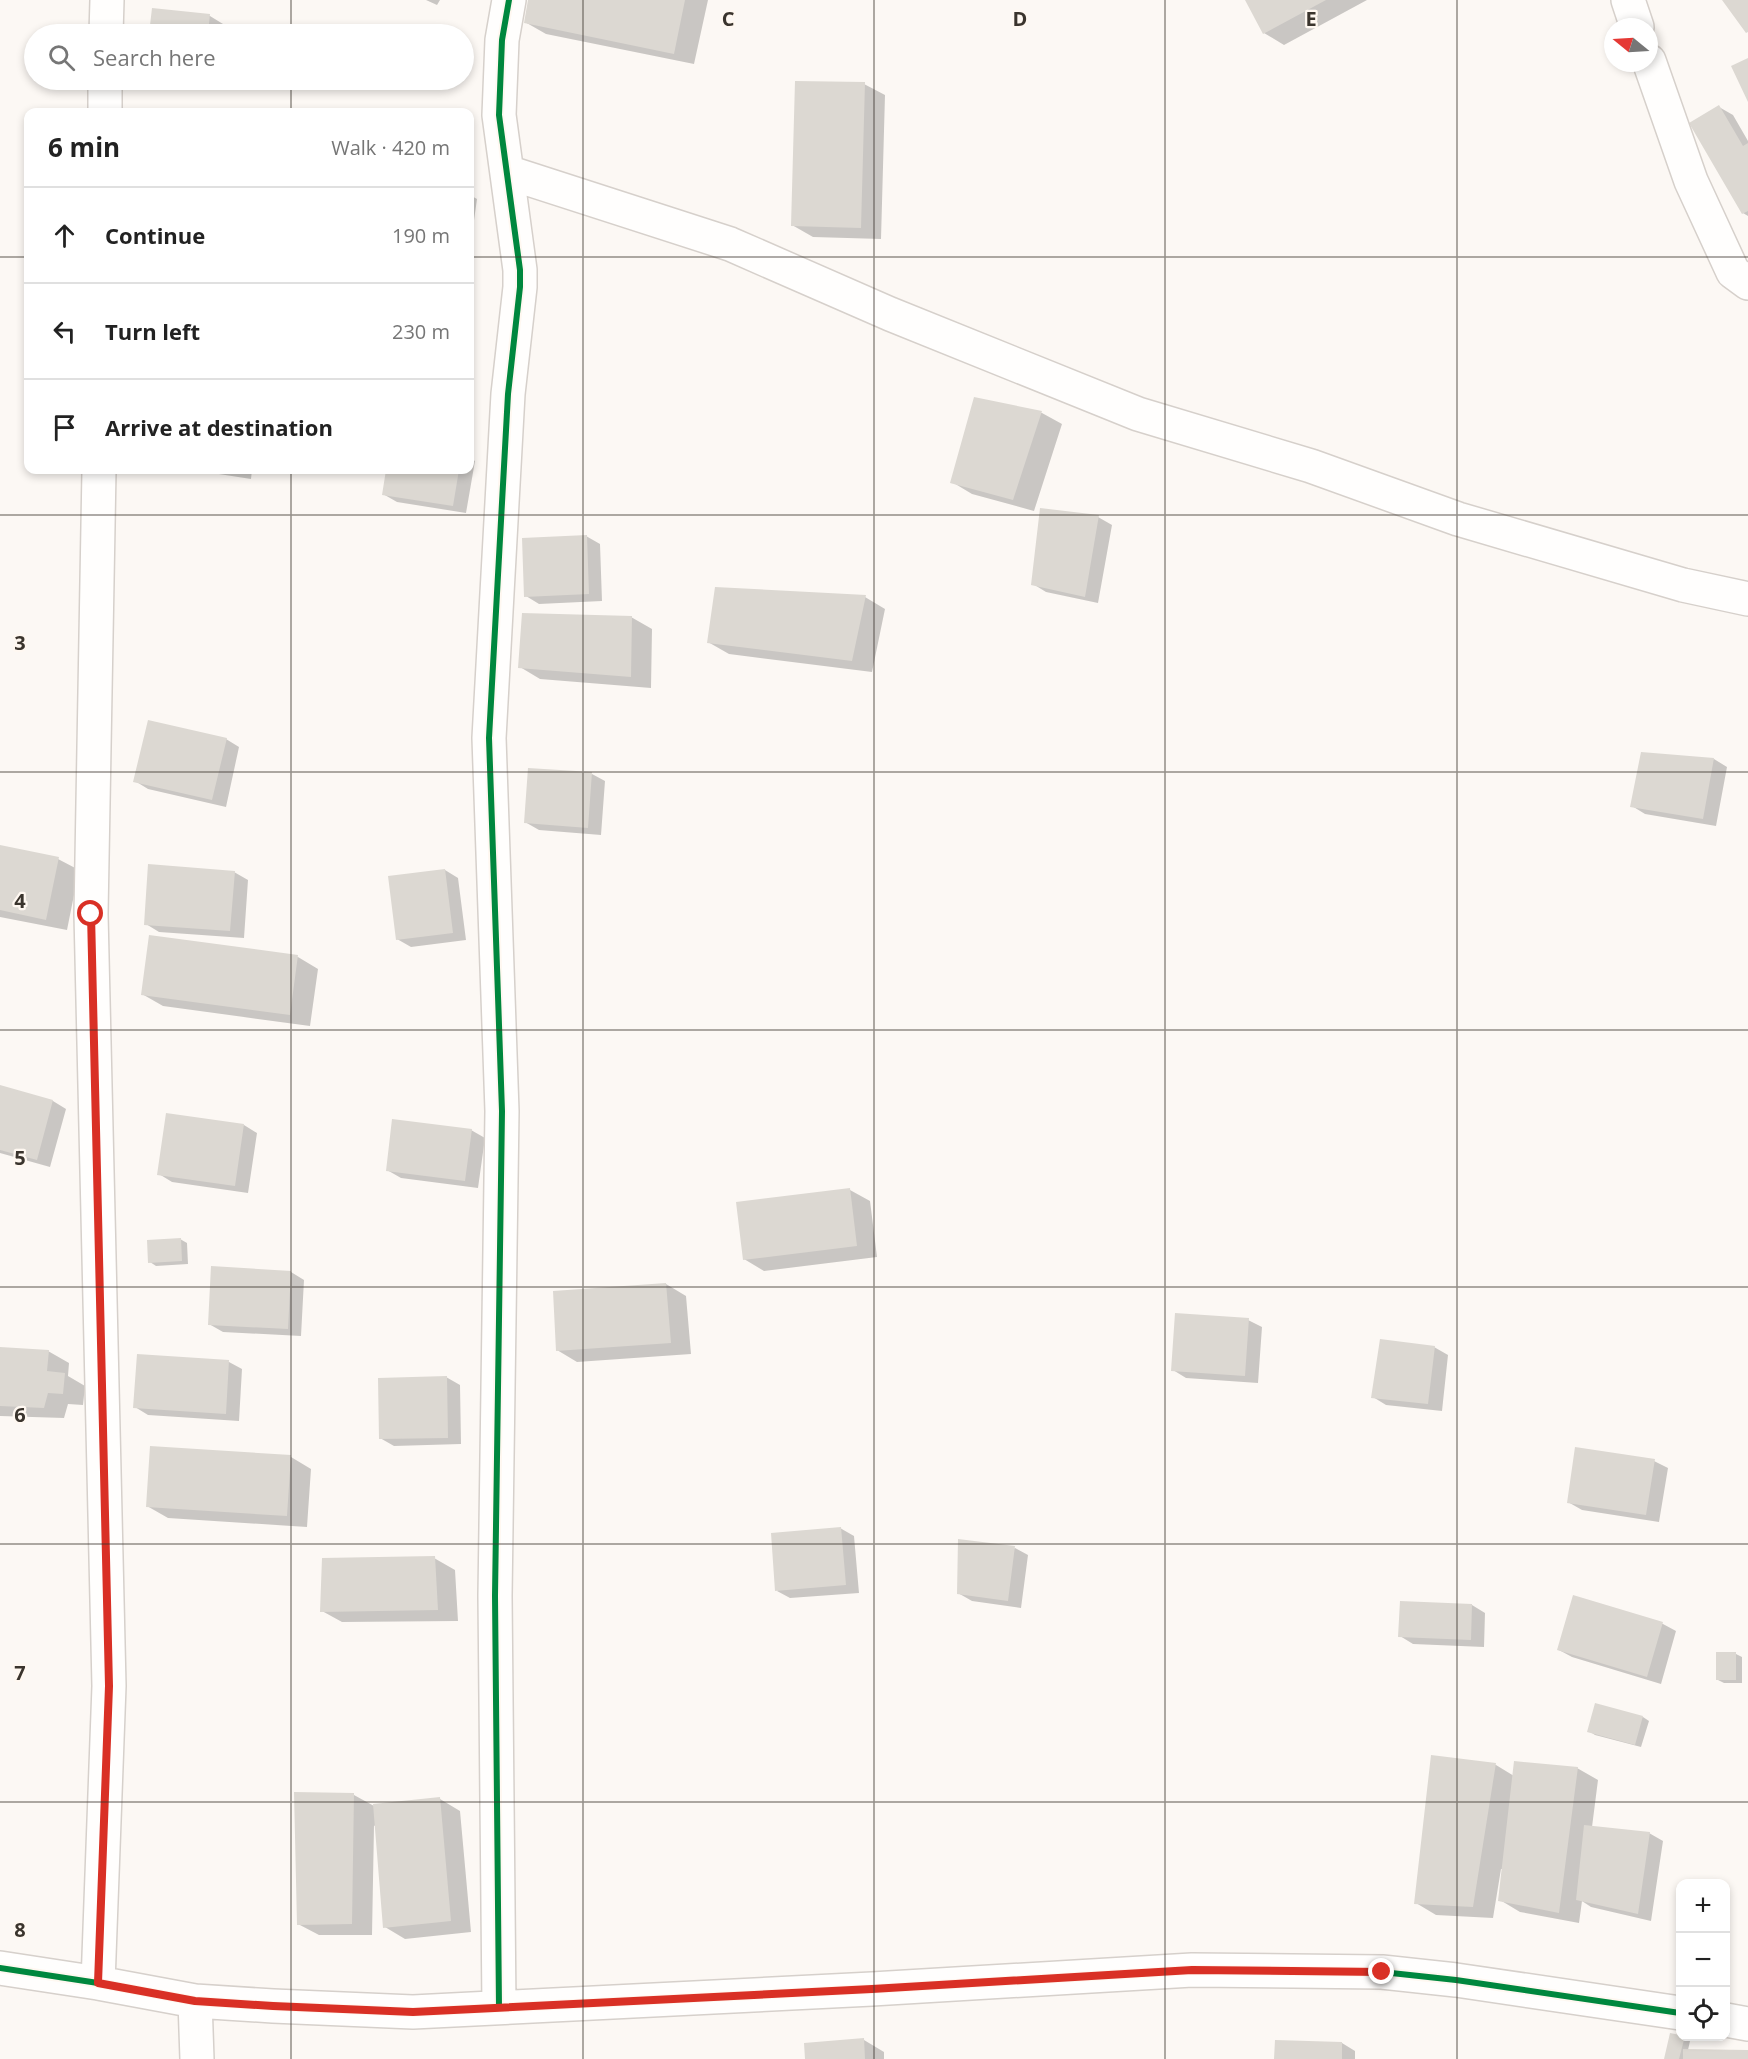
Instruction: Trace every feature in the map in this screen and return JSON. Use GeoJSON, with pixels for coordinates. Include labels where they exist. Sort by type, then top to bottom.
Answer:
{"type":"FeatureCollection","features":[{"type":"Feature","properties":{"kind":"street"},"geometry":{"type":"LineString","coordinates":[[106,24],[107,0]]}},
{"type":"Feature","properties":{"kind":"street"},"geometry":{"type":"LineString","coordinates":[[499,2007],[495,1596],[502,1111],[489,738],[508,394],[520,287],[520,270],[499,115],[502,40],[509,0]]}},
{"type":"Feature","properties":{"kind":"street"},"geometry":{"type":"LineString","coordinates":[[1628,0],[1634,18]]}},
{"type":"Feature","properties":{"kind":"street"},"geometry":{"type":"LineString","coordinates":[[1653,72],[1691,181],[1733,273],[1748,283]]}},
{"type":"Feature","properties":{"kind":"street"},"geometry":{"type":"LineString","coordinates":[[105,90],[105,108]]}},
{"type":"Feature","properties":{"kind":"street"},"geometry":{"type":"LineString","coordinates":[[507,172],[730,244],[890,314],[1138,414],[1311,466],[1458,519],[1683,585],[1748,599]]}},
{"type":"Feature","properties":{"kind":"street"},"geometry":{"type":"LineString","coordinates":[[98,1983],[109,1686],[91,914],[99,474]]}},
{"type":"Feature","properties":{"kind":"street"},"geometry":{"type":"LineString","coordinates":[[0,1968],[195,2001],[413,2012],[1192,1970],[1318,1970],[1382,1972],[1455,1980],[1676,2012]]}},
{"type":"Feature","properties":{"kind":"street"},"geometry":{"type":"LineString","coordinates":[[195,2001],[197,2059]]}},
{"type":"Feature","properties":{"kind":"street"},"geometry":{"type":"LineString","coordinates":[[1730,2021],[1748,2024]]}},
{"type":"Feature","properties":{"kind":"building"},"geometry":{"type":"Polygon","coordinates":[[[528,0],[685,0],[674,54],[524,23],[528,0]]]}},
{"type":"Feature","properties":{"kind":"building"},"geometry":{"type":"Polygon","coordinates":[[[1245,0],[1326,0],[1263,34],[1245,0]]]}},
{"type":"Feature","properties":{"kind":"building"},"geometry":{"type":"Polygon","coordinates":[[[1722,0],[1748,0],[1748,32],[1746,33],[1722,0]]]}},
{"type":"Feature","properties":{"kind":"building"},"geometry":{"type":"Polygon","coordinates":[[[152,8],[210,14],[209,24],[150,24],[152,8]]]}},
{"type":"Feature","properties":{"kind":"building"},"geometry":{"type":"Polygon","coordinates":[[[1748,58],[1748,102],[1731,66],[1748,58]]]}},
{"type":"Feature","properties":{"kind":"building"},"geometry":{"type":"Polygon","coordinates":[[[795,81],[865,82],[861,228],[791,226],[795,81]]]}},
{"type":"Feature","properties":{"kind":"building"},"geometry":{"type":"Polygon","coordinates":[[[1719,105],[1743,146],[1748,143],[1748,211],[1742,214],[1689,123],[1719,105]]]}},
{"type":"Feature","properties":{"kind":"building"},"geometry":{"type":"Polygon","coordinates":[[[974,397],[1042,411],[1013,500],[950,483],[974,397]]]}},
{"type":"Feature","properties":{"kind":"building"},"geometry":{"type":"Polygon","coordinates":[[[385,474],[458,474],[453,506],[382,495],[385,474]]]}},
{"type":"Feature","properties":{"kind":"building"},"geometry":{"type":"Polygon","coordinates":[[[1040,508],[1099,515],[1085,597],[1031,585],[1040,508]]]}},
{"type":"Feature","properties":{"kind":"building"},"geometry":{"type":"Polygon","coordinates":[[[587,535],[589,594],[524,597],[522,538],[587,535]]]}},
{"type":"Feature","properties":{"kind":"building"},"geometry":{"type":"Polygon","coordinates":[[[715,587],[866,595],[852,661],[707,643],[715,587]]]}},
{"type":"Feature","properties":{"kind":"building"},"geometry":{"type":"Polygon","coordinates":[[[522,613],[632,616],[631,677],[518,668],[522,613]]]}},
{"type":"Feature","properties":{"kind":"building"},"geometry":{"type":"Polygon","coordinates":[[[148,720],[227,738],[212,800],[133,782],[148,720]]]}},
{"type":"Feature","properties":{"kind":"building"},"geometry":{"type":"Polygon","coordinates":[[[1641,752],[1714,758],[1703,819],[1630,807],[1641,752]]]}},
{"type":"Feature","properties":{"kind":"building"},"geometry":{"type":"Polygon","coordinates":[[[528,768],[592,772],[588,828],[524,823],[528,768]]]}},
{"type":"Feature","properties":{"kind":"building"},"geometry":{"type":"Polygon","coordinates":[[[0,845],[59,857],[46,920],[0,910],[0,845]]]}},
{"type":"Feature","properties":{"kind":"building"},"geometry":{"type":"Polygon","coordinates":[[[148,864],[235,871],[230,931],[144,925],[148,864]]]}},
{"type":"Feature","properties":{"kind":"building"},"geometry":{"type":"Polygon","coordinates":[[[445,869],[453,933],[396,940],[388,876],[445,869]]]}},
{"type":"Feature","properties":{"kind":"building"},"geometry":{"type":"Polygon","coordinates":[[[149,935],[298,955],[290,1015],[141,995],[149,935]]]}},
{"type":"Feature","properties":{"kind":"building"},"geometry":{"type":"Polygon","coordinates":[[[0,1085],[53,1100],[37,1160],[0,1150],[0,1085]]]}},
{"type":"Feature","properties":{"kind":"building"},"geometry":{"type":"Polygon","coordinates":[[[166,1113],[244,1124],[235,1186],[157,1175],[166,1113]]]}},
{"type":"Feature","properties":{"kind":"building"},"geometry":{"type":"Polygon","coordinates":[[[392,1119],[472,1129],[465,1181],[386,1171],[392,1119]]]}},
{"type":"Feature","properties":{"kind":"building"},"geometry":{"type":"Polygon","coordinates":[[[850,1188],[857,1246],[743,1260],[736,1202],[850,1188]]]}},
{"type":"Feature","properties":{"kind":"building"},"geometry":{"type":"Polygon","coordinates":[[[181,1238],[182,1261],[148,1263],[147,1240],[181,1238]]]}},
{"type":"Feature","properties":{"kind":"building"},"geometry":{"type":"Polygon","coordinates":[[[211,1266],[291,1271],[288,1329],[208,1325],[211,1266]]]}},
{"type":"Feature","properties":{"kind":"building"},"geometry":{"type":"Polygon","coordinates":[[[666,1283],[671,1343],[556,1351],[553,1291],[666,1283]]]}},
{"type":"Feature","properties":{"kind":"building"},"geometry":{"type":"Polygon","coordinates":[[[1175,1313],[1249,1318],[1245,1376],[1171,1371],[1175,1313]]]}},
{"type":"Feature","properties":{"kind":"building"},"geometry":{"type":"Polygon","coordinates":[[[1380,1339],[1435,1346],[1428,1404],[1371,1398],[1380,1339]]]}},
{"type":"Feature","properties":{"kind":"building"},"geometry":{"type":"Polygon","coordinates":[[[0,1347],[49,1350],[47,1371],[65,1373],[63,1394],[48,1393],[44,1408],[0,1406],[0,1347]]]}},
{"type":"Feature","properties":{"kind":"building"},"geometry":{"type":"Polygon","coordinates":[[[137,1354],[229,1360],[226,1414],[133,1408],[137,1354]]]}},
{"type":"Feature","properties":{"kind":"building"},"geometry":{"type":"Polygon","coordinates":[[[447,1376],[448,1438],[379,1439],[378,1378],[447,1376]]]}},
{"type":"Feature","properties":{"kind":"building"},"geometry":{"type":"Polygon","coordinates":[[[150,1446],[291,1455],[287,1516],[146,1507],[150,1446]]]}},
{"type":"Feature","properties":{"kind":"building"},"geometry":{"type":"Polygon","coordinates":[[[1575,1447],[1655,1459],[1646,1515],[1567,1503],[1575,1447]]]}},
{"type":"Feature","properties":{"kind":"building"},"geometry":{"type":"Polygon","coordinates":[[[841,1527],[846,1585],[775,1591],[771,1533],[841,1527]]]}},
{"type":"Feature","properties":{"kind":"building"},"geometry":{"type":"Polygon","coordinates":[[[958,1539],[1015,1546],[1008,1601],[957,1594],[958,1539]]]}},
{"type":"Feature","properties":{"kind":"building"},"geometry":{"type":"Polygon","coordinates":[[[435,1556],[438,1610],[320,1612],[322,1558],[435,1556]]]}},
{"type":"Feature","properties":{"kind":"building"},"geometry":{"type":"Polygon","coordinates":[[[1573,1595],[1663,1622],[1647,1677],[1557,1650],[1573,1595]]]}},
{"type":"Feature","properties":{"kind":"building"},"geometry":{"type":"Polygon","coordinates":[[[1400,1601],[1472,1604],[1471,1640],[1398,1637],[1400,1601]]]}},
{"type":"Feature","properties":{"kind":"building"},"geometry":{"type":"Polygon","coordinates":[[[1716,1652],[1736,1652],[1736,1680],[1716,1680],[1716,1652]]]}},
{"type":"Feature","properties":{"kind":"building"},"geometry":{"type":"Polygon","coordinates":[[[1595,1703],[1643,1716],[1635,1745],[1587,1732],[1595,1703]]]}},
{"type":"Feature","properties":{"kind":"building"},"geometry":{"type":"Polygon","coordinates":[[[1431,1755],[1496,1763],[1473,1907],[1414,1904],[1431,1755]]]}},
{"type":"Feature","properties":{"kind":"building"},"geometry":{"type":"Polygon","coordinates":[[[1514,1761],[1578,1767],[1559,1913],[1498,1901],[1514,1761]]]}},
{"type":"Feature","properties":{"kind":"building"},"geometry":{"type":"Polygon","coordinates":[[[294,1792],[354,1793],[352,1924],[297,1925],[294,1792]]]}},
{"type":"Feature","properties":{"kind":"building"},"geometry":{"type":"Polygon","coordinates":[[[440,1797],[451,1921],[383,1928],[373,1804],[440,1797]]]}},
{"type":"Feature","properties":{"kind":"building"},"geometry":{"type":"Polygon","coordinates":[[[1584,1825],[1650,1832],[1638,1914],[1576,1900],[1584,1825]]]}},
{"type":"Feature","properties":{"kind":"building"},"geometry":{"type":"Polygon","coordinates":[[[1670,2033],[1676,2034],[1676,2041],[1684,2041],[1679,2059],[1664,2059],[1670,2033]]]}},
{"type":"Feature","properties":{"kind":"building"},"geometry":{"type":"Polygon","coordinates":[[[864,2038],[865,2059],[805,2059],[804,2043],[864,2038]]]}},
{"type":"Feature","properties":{"kind":"building"},"geometry":{"type":"Polygon","coordinates":[[[1275,2040],[1342,2042],[1342,2059],[1274,2059],[1275,2040]]]}},
{"type":"Feature","properties":{"kind":"building"},"geometry":{"type":"Polygon","coordinates":[[[1683,2049],[1748,2050],[1748,2059],[1683,2059],[1683,2049]]]}},
{"type":"Feature","properties":{"kind":"cycle path"},"geometry":{"type":"LineString","coordinates":[[499,2007],[495,1596],[502,1111],[489,738],[508,394],[520,287],[520,270],[499,115],[502,40],[509,0]]}},
{"type":"Feature","properties":{"kind":"cycle path"},"geometry":{"type":"LineString","coordinates":[[0,1968],[195,2001],[413,2012],[1192,1970],[1382,1972],[1456,1980],[1676,2012]]}},
{"type":"Feature","properties":{"kind":"route"},"geometry":{"type":"LineString","coordinates":[[91,914],[109,1686],[98,1983],[195,2001],[413,2012],[1192,1970],[1382,1972]]}}]}
